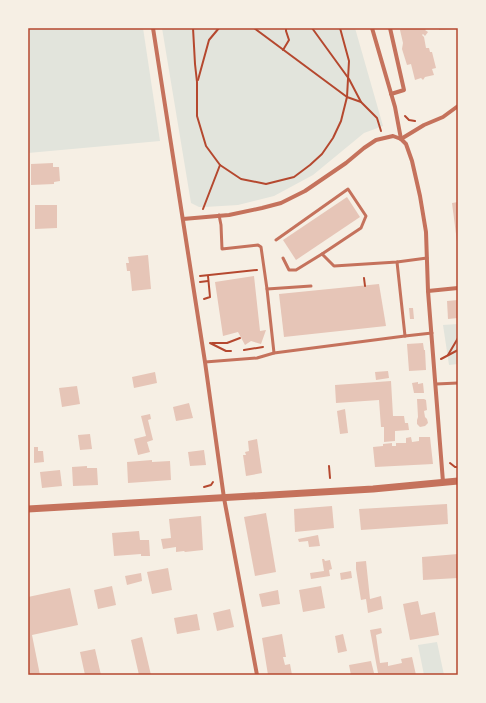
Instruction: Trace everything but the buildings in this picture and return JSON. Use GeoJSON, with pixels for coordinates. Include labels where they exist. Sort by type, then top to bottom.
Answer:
{"type":"FeatureCollection","features":[{"type":"Feature","properties":{"kind":"street"},"geometry":{"type":"LineString","coordinates":[[153,28],[205,362],[224,498],[257,675]]}},
{"type":"Feature","properties":{"kind":"street"},"geometry":{"type":"LineString","coordinates":[[372,28],[391,94],[401,139]]}},
{"type":"Feature","properties":{"kind":"street"},"geometry":{"type":"LineString","coordinates":[[390,28],[404,90],[391,94]]}},
{"type":"Feature","properties":{"kind":"street"},"geometry":{"type":"LineString","coordinates":[[401,139],[424,125],[443,118],[458,106]]}},
{"type":"Feature","properties":{"kind":"street"},"geometry":{"type":"LineString","coordinates":[[183,219],[262,208],[281,203],[321,181],[376,140],[393,136],[401,139],[406,144],[412,161],[420,196],[426,232],[428,290],[443,482]]}},
{"type":"Feature","properties":{"kind":"street"},"geometry":{"type":"LineString","coordinates":[[428,290],[458,288]]}},
{"type":"Feature","properties":{"kind":"street"},"geometry":{"type":"LineString","coordinates":[[28,508],[224,498],[458,481]]}},
{"type":"Feature","properties":{"kind":"lane"},"geometry":{"type":"LineString","coordinates":[[276,240],[348,189],[366,216],[361,228],[296,270],[289,270],[283,258]]}},
{"type":"Feature","properties":{"kind":"lane"},"geometry":{"type":"LineString","coordinates":[[219,215],[222,250],[258,245],[261,247],[274,353]]}},
{"type":"Feature","properties":{"kind":"lane"},"geometry":{"type":"LineString","coordinates":[[322,254],[334,266],[397,262],[427,258]]}},
{"type":"Feature","properties":{"kind":"lane"},"geometry":{"type":"LineString","coordinates":[[397,262],[405,336]]}},
{"type":"Feature","properties":{"kind":"lane"},"geometry":{"type":"LineString","coordinates":[[267,289],[311,286]]}},
{"type":"Feature","properties":{"kind":"lane"},"geometry":{"type":"LineString","coordinates":[[205,362],[258,358],[274,353],[432,333]]}},
{"type":"Feature","properties":{"kind":"lane"},"geometry":{"type":"LineString","coordinates":[[436,384],[458,382]]}},
{"type":"Feature","properties":{"kind":"path"},"geometry":{"type":"LineString","coordinates":[[194,28],[195,64],[198,82],[197,116],[206,146],[220,165],[241,179],[266,184],[294,177],[310,165],[322,154],[341,121],[347,96],[349,61],[340,28]]}},
{"type":"Feature","properties":{"kind":"path"},"geometry":{"type":"LineString","coordinates":[[198,82],[209,40],[219,28]]}},
{"type":"Feature","properties":{"kind":"path"},"geometry":{"type":"LineString","coordinates":[[254,28],[347,96],[361,102]]}},
{"type":"Feature","properties":{"kind":"path"},"geometry":{"type":"LineString","coordinates":[[283,50],[289,40],[286,28]]}},
{"type":"Feature","properties":{"kind":"path"},"geometry":{"type":"LineString","coordinates":[[312,28],[349,79],[361,102],[377,118],[382,131]]}},
{"type":"Feature","properties":{"kind":"path"},"geometry":{"type":"LineString","coordinates":[[404,112],[409,120],[415,121],[422,119]]}},
{"type":"Feature","properties":{"kind":"path"},"geometry":{"type":"LineString","coordinates":[[202,210],[220,165]]}},
{"type":"Feature","properties":{"kind":"path"},"geometry":{"type":"LineString","coordinates":[[199,276],[264,269]]}},
{"type":"Feature","properties":{"kind":"path"},"geometry":{"type":"LineString","coordinates":[[203,299],[210,297],[208,276]]}},
{"type":"Feature","properties":{"kind":"path"},"geometry":{"type":"LineString","coordinates":[[364,278],[365,286]]}},
{"type":"Feature","properties":{"kind":"path"},"geometry":{"type":"LineString","coordinates":[[200,282],[208,281]]}},
{"type":"Feature","properties":{"kind":"path"},"geometry":{"type":"LineString","coordinates":[[236,352],[226,351],[210,343],[227,343],[240,338]]}},
{"type":"Feature","properties":{"kind":"path"},"geometry":{"type":"LineString","coordinates":[[448,355],[458,338]]}},
{"type":"Feature","properties":{"kind":"path"},"geometry":{"type":"LineString","coordinates":[[243,350],[273,346]]}},
{"type":"Feature","properties":{"kind":"path"},"geometry":{"type":"LineString","coordinates":[[441,359],[458,350]]}},
{"type":"Feature","properties":{"kind":"path"},"geometry":{"type":"LineString","coordinates":[[450,463],[455,467],[458,467]]}},
{"type":"Feature","properties":{"kind":"path"},"geometry":{"type":"LineString","coordinates":[[329,466],[330,478]]}},
{"type":"Feature","properties":{"kind":"path"},"geometry":{"type":"LineString","coordinates":[[204,486],[211,485],[214,479]]}},
{"type":"Feature","properties":{"kind":"shaded area"},"geometry":{"type":"Polygon","coordinates":[[[28,28],[143,28],[160,141],[28,153],[28,28]]]}},
{"type":"Feature","properties":{"kind":"shaded area"},"geometry":{"type":"Polygon","coordinates":[[[162,28],[355,28],[383,126],[364,133],[313,175],[274,196],[238,205],[199,207],[191,203],[162,28]]]}},
{"type":"Feature","properties":{"kind":"shaded area"},"geometry":{"type":"Polygon","coordinates":[[[458,324],[458,364],[449,365],[443,325],[458,324]]]}},
{"type":"Feature","properties":{"kind":"shaded area"},"geometry":{"type":"Polygon","coordinates":[[[437,642],[444,675],[424,675],[418,645],[437,642]]]}}]}
